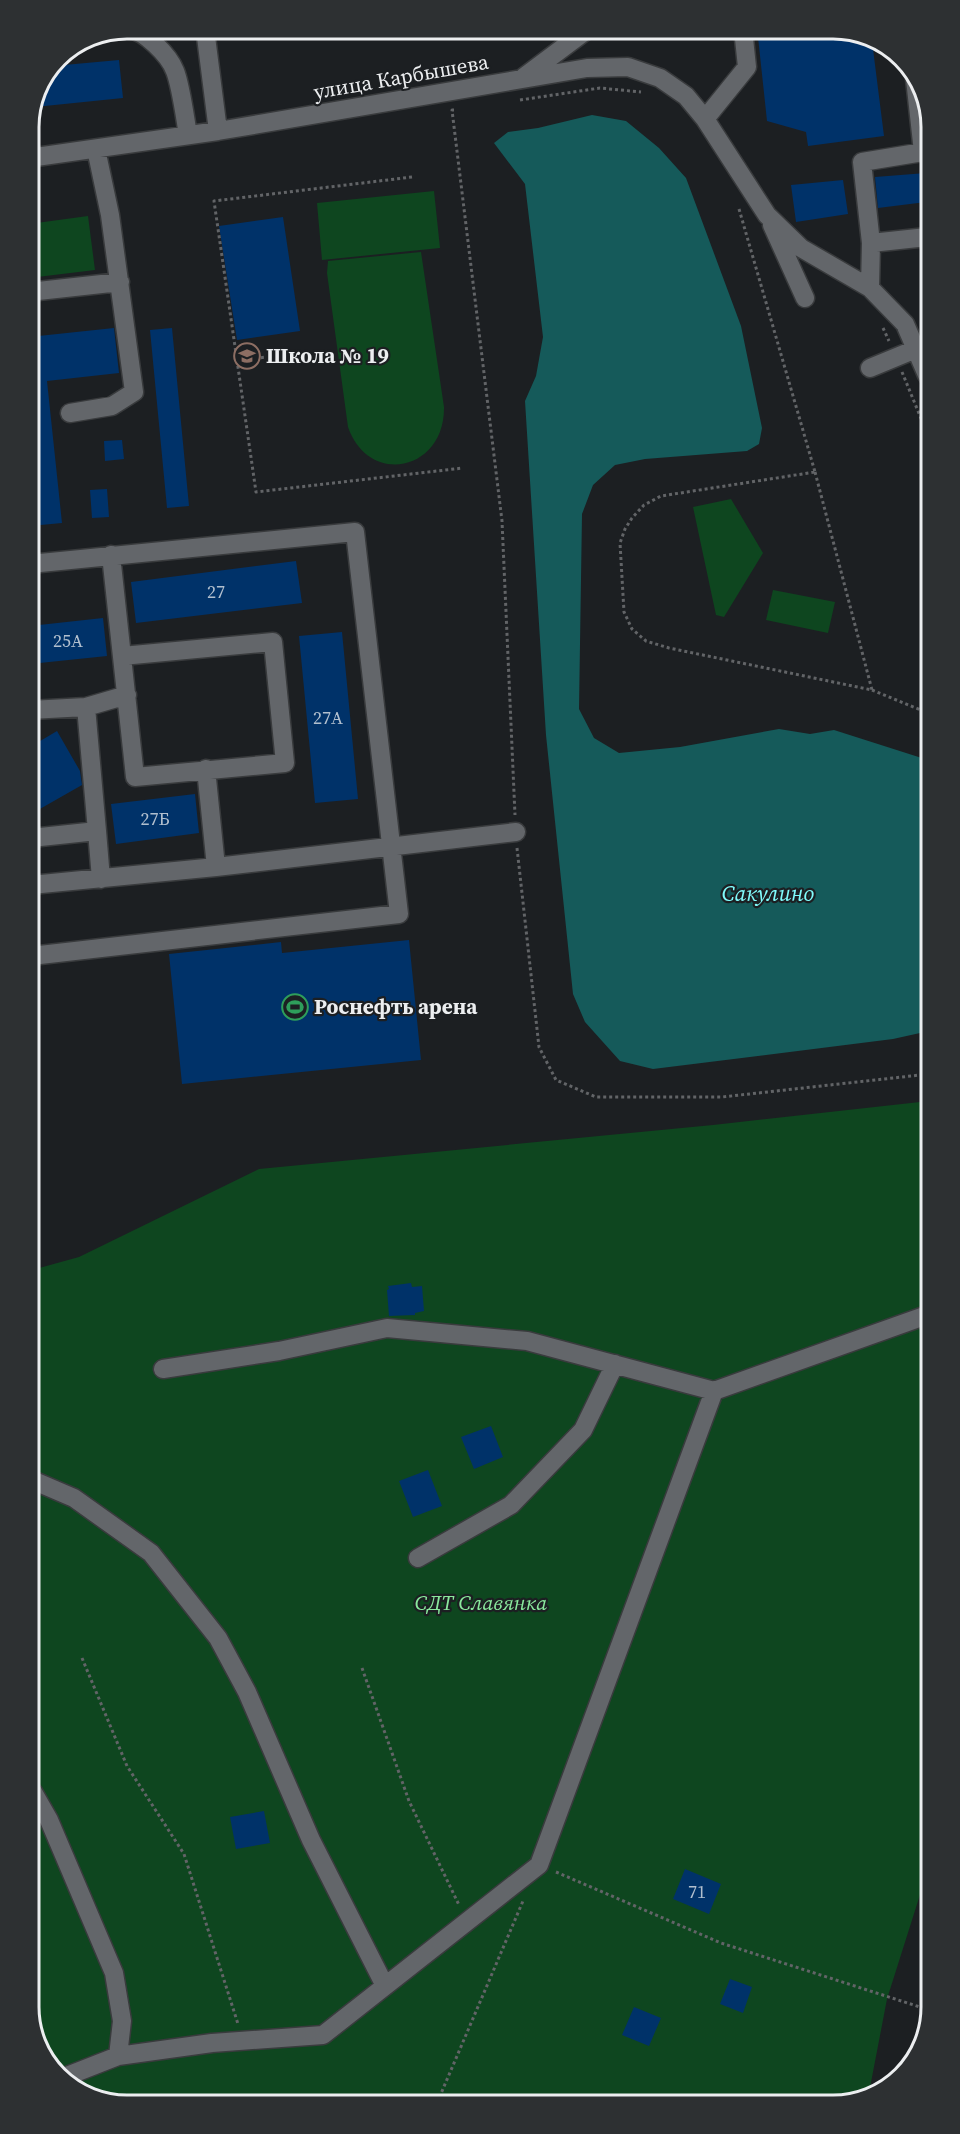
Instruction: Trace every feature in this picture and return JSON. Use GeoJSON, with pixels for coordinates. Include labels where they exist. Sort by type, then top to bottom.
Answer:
{"type":"FeatureCollection","features":[{"type":"Feature","properties":{"kind":"street"},"geometry":{"type":"LineString","coordinates":[[148,39],[158,47],[175,70],[188,135]]}},
{"type":"Feature","properties":{"kind":"street"},"geometry":{"type":"LineString","coordinates":[[206,39],[218,131]]}},
{"type":"Feature","properties":{"kind":"street"},"geometry":{"type":"LineString","coordinates":[[522,78],[575,39]]}},
{"type":"Feature","properties":{"kind":"street"},"geometry":{"type":"LineString","coordinates":[[705,119],[747,67],[744,39]]}},
{"type":"Feature","properties":{"kind":"street","name":"улица Карбышева"},"geometry":{"type":"LineString","coordinates":[[39,157],[218,131],[587,68],[628,68],[660,78],[686,96],[705,119],[767,215],[801,248],[870,288],[906,324],[921,361]]}},
{"type":"Feature","properties":{"kind":"street"},"geometry":{"type":"LineString","coordinates":[[918,108],[921,134]]}},
{"type":"Feature","properties":{"kind":"street"},"geometry":{"type":"LineString","coordinates":[[70,413],[112,406],[134,392],[110,215],[96,149]]}},
{"type":"Feature","properties":{"kind":"street"},"geometry":{"type":"LineString","coordinates":[[870,288],[871,243],[862,162],[921,152]]}},
{"type":"Feature","properties":{"kind":"street"},"geometry":{"type":"LineString","coordinates":[[767,215],[805,298]]}},
{"type":"Feature","properties":{"kind":"street"},"geometry":{"type":"LineString","coordinates":[[871,243],[921,238]]}},
{"type":"Feature","properties":{"kind":"street"},"geometry":{"type":"LineString","coordinates":[[39,291],[120,282]]}},
{"type":"Feature","properties":{"kind":"street"},"geometry":{"type":"LineString","coordinates":[[870,368],[916,349]]}},
{"type":"Feature","properties":{"kind":"street"},"geometry":{"type":"LineString","coordinates":[[39,563],[355,532],[399,915],[39,955]]}},
{"type":"Feature","properties":{"kind":"street"},"geometry":{"type":"LineString","coordinates":[[111,555],[122,656],[128,695],[135,777],[285,763],[273,642],[122,656]]}},
{"type":"Feature","properties":{"kind":"street"},"geometry":{"type":"LineString","coordinates":[[39,710],[86,707],[128,695]]}},
{"type":"Feature","properties":{"kind":"street"},"geometry":{"type":"LineString","coordinates":[[86,707],[100,879]]}},
{"type":"Feature","properties":{"kind":"street"},"geometry":{"type":"LineString","coordinates":[[206,769],[216,867]]}},
{"type":"Feature","properties":{"kind":"street"},"geometry":{"type":"LineString","coordinates":[[39,837],[97,831]]}},
{"type":"Feature","properties":{"kind":"street"},"geometry":{"type":"LineString","coordinates":[[39,884],[393,848],[516,832]]}},
{"type":"Feature","properties":{"kind":"street"},"geometry":{"type":"LineString","coordinates":[[163,1368],[279,1352],[387,1328],[527,1341],[714,1391],[921,1317]]}},
{"type":"Feature","properties":{"kind":"street"},"geometry":{"type":"LineString","coordinates":[[418,1558],[511,1505],[583,1430],[615,1364]]}},
{"type":"Feature","properties":{"kind":"street"},"geometry":{"type":"LineString","coordinates":[[71,2074],[118,2056],[243,2041],[323,2035],[539,1865],[714,1391]]}},
{"type":"Feature","properties":{"kind":"street"},"geometry":{"type":"LineString","coordinates":[[39,1483],[74,1498],[151,1553],[219,1638],[247,1692],[311,1840],[385,1986]]}},
{"type":"Feature","properties":{"kind":"street"},"geometry":{"type":"LineString","coordinates":[[39,1803],[49,1821],[114,1973],[122,2021],[118,2056]]}},
{"type":"Feature","properties":{"kind":"path"},"geometry":{"type":"LineString","coordinates":[[520,100],[600,88],[648,92]]}},
{"type":"Feature","properties":{"kind":"path"},"geometry":{"type":"LineString","coordinates":[[463,108],[452,110],[502,521],[516,832],[539,1047],[556,1080],[596,1097],[722,1097],[921,1075]]}},
{"type":"Feature","properties":{"kind":"path"},"geometry":{"type":"LineString","coordinates":[[412,177],[214,201],[256,492],[463,468]]}},
{"type":"Feature","properties":{"kind":"path"},"geometry":{"type":"LineString","coordinates":[[734,200],[747,216]]}},
{"type":"Feature","properties":{"kind":"path"},"geometry":{"type":"LineString","coordinates":[[740,209],[815,472],[872,690]]}},
{"type":"Feature","properties":{"kind":"path"},"geometry":{"type":"LineString","coordinates":[[879,321],[921,418]]}},
{"type":"Feature","properties":{"kind":"path"},"geometry":{"type":"LineString","coordinates":[[237,360],[298,354]]}},
{"type":"Feature","properties":{"kind":"path"},"geometry":{"type":"LineString","coordinates":[[815,472],[661,496],[644,505],[625,529],[620,543],[624,612],[632,629],[646,641],[669,648],[872,690],[921,710]]}},
{"type":"Feature","properties":{"kind":"path"},"geometry":{"type":"LineString","coordinates":[[82,1658],[127,1766],[184,1854],[243,2041]]}},
{"type":"Feature","properties":{"kind":"path"},"geometry":{"type":"LineString","coordinates":[[362,1668],[410,1801],[467,1921]]}},
{"type":"Feature","properties":{"kind":"path"},"geometry":{"type":"LineString","coordinates":[[539,1865],[721,1943],[921,2007]]}},
{"type":"Feature","properties":{"kind":"path"},"geometry":{"type":"LineString","coordinates":[[440,2095],[525,1898]]}},
{"type":"Feature","properties":{"kind":"green space"},"geometry":{"type":"Polygon","coordinates":[[[434,191],[440,248],[322,260],[317,203],[434,191]]]}},
{"type":"Feature","properties":{"kind":"green space"},"geometry":{"type":"Polygon","coordinates":[[[88,216],[95,270],[39,277],[39,223],[88,216]]]}},
{"type":"Feature","properties":{"kind":"green space"},"geometry":{"type":"Polygon","coordinates":[[[421,252],[444,407],[441,429],[432,446],[420,457],[404,463],[388,464],[372,458],[358,446],[348,427],[327,273],[328,261],[421,252]]]}},
{"type":"Feature","properties":{"kind":"green space"},"geometry":{"type":"Polygon","coordinates":[[[731,499],[763,553],[724,617],[716,615],[693,507],[731,499]]]}},
{"type":"Feature","properties":{"kind":"green space"},"geometry":{"type":"Polygon","coordinates":[[[773,590],[835,602],[828,633],[766,620],[773,590]]]}},
{"type":"Feature","properties":{"kind":"green space","name":"СДТ Славянка"},"geometry":{"type":"Polygon","coordinates":[[[921,1102],[921,1892],[887,1999],[870,2087],[833,2095],[121,2095],[83,2083],[65,2069],[51,2051],[41,2024],[39,2007],[39,1268],[79,1257],[259,1169],[713,1125],[921,1102]]]}},
{"type":"Feature","properties":{"kind":"water","name":"Сакулино"},"geometry":{"type":"Polygon","coordinates":[[[592,115],[626,121],[659,148],[686,178],[741,326],[762,428],[759,444],[747,451],[645,459],[615,465],[593,485],[582,514],[579,709],[594,738],[619,753],[680,747],[779,729],[810,734],[834,730],[921,758],[921,1033],[893,1039],[653,1069],[620,1061],[585,1022],[573,994],[546,735],[525,401],[536,376],[543,337],[525,184],[494,143],[508,132],[538,128],[592,115]]]}},
{"type":"Feature","properties":{"kind":"building"},"geometry":{"type":"Polygon","coordinates":[[[758,39],[839,39],[873,49],[884,136],[808,146],[806,132],[767,121],[758,39]]]}},
{"type":"Feature","properties":{"kind":"building"},"geometry":{"type":"Polygon","coordinates":[[[119,60],[123,98],[42,106],[48,88],[65,65],[119,60]]]}},
{"type":"Feature","properties":{"kind":"building"},"geometry":{"type":"Polygon","coordinates":[[[921,173],[921,203],[878,208],[875,177],[921,173]]]}},
{"type":"Feature","properties":{"kind":"building"},"geometry":{"type":"Polygon","coordinates":[[[843,180],[848,214],[796,222],[791,185],[843,180]]]}},
{"type":"Feature","properties":{"kind":"building"},"geometry":{"type":"Polygon","coordinates":[[[283,217],[300,331],[237,340],[219,226],[283,217]]]}},
{"type":"Feature","properties":{"kind":"building"},"geometry":{"type":"Polygon","coordinates":[[[114,328],[119,373],[47,381],[62,523],[39,525],[39,336],[114,328]]]}},
{"type":"Feature","properties":{"kind":"building"},"geometry":{"type":"Polygon","coordinates":[[[172,328],[189,506],[167,508],[150,330],[172,328]]]}},
{"type":"Feature","properties":{"kind":"building"},"geometry":{"type":"Polygon","coordinates":[[[122,440],[124,459],[105,461],[104,441],[122,440]]]}},
{"type":"Feature","properties":{"kind":"building"},"geometry":{"type":"Polygon","coordinates":[[[107,489],[109,517],[92,518],[90,490],[107,489]]]}},
{"type":"Feature","properties":{"kind":"building"},"geometry":{"type":"Polygon","coordinates":[[[296,561],[302,603],[136,623],[131,582],[296,561]]]}},
{"type":"Feature","properties":{"kind":"building"},"geometry":{"type":"Polygon","coordinates":[[[103,618],[107,656],[39,663],[39,625],[103,618]]]}},
{"type":"Feature","properties":{"kind":"building"},"geometry":{"type":"Polygon","coordinates":[[[342,632],[358,799],[315,803],[299,636],[342,632]]]}},
{"type":"Feature","properties":{"kind":"building"},"geometry":{"type":"Polygon","coordinates":[[[57,731],[80,771],[82,785],[39,809],[39,742],[57,731]]]}},
{"type":"Feature","properties":{"kind":"building"},"geometry":{"type":"Polygon","coordinates":[[[195,794],[199,833],[116,844],[111,804],[195,794]]]}},
{"type":"Feature","properties":{"kind":"building","name":"Роснефть арена"},"geometry":{"type":"Polygon","coordinates":[[[409,940],[421,1060],[182,1084],[169,954],[281,942],[282,953],[409,940]]]}},
{"type":"Feature","properties":{"kind":"building"},"geometry":{"type":"Polygon","coordinates":[[[411,1283],[412,1287],[422,1286],[424,1311],[415,1313],[415,1315],[389,1316],[388,1286],[411,1283]]]}},
{"type":"Feature","properties":{"kind":"building"},"geometry":{"type":"Polygon","coordinates":[[[491,1426],[503,1457],[474,1469],[461,1437],[491,1426]]]}},
{"type":"Feature","properties":{"kind":"building"},"geometry":{"type":"Polygon","coordinates":[[[428,1470],[442,1506],[413,1517],[399,1481],[428,1470]]]}},
{"type":"Feature","properties":{"kind":"building"},"geometry":{"type":"Polygon","coordinates":[[[264,1811],[270,1843],[236,1849],[230,1817],[264,1811]]]}},
{"type":"Feature","properties":{"kind":"building"},"geometry":{"type":"Polygon","coordinates":[[[685,1869],[721,1884],[709,1914],[673,1899],[685,1869]]]}},
{"type":"Feature","properties":{"kind":"building"},"geometry":{"type":"Polygon","coordinates":[[[730,1979],[752,1987],[743,2013],[720,2004],[730,1979]]]}},
{"type":"Feature","properties":{"kind":"building"},"geometry":{"type":"Polygon","coordinates":[[[634,2007],[661,2018],[649,2046],[622,2035],[634,2007]]]}},
{"type":"Feature","properties":{"kind":"place","name":"Школа № 19"},"geometry":{"type":"Point","coordinates":[247,356]}},
{"type":"Feature","properties":{"kind":"place","name":"Роснефть арена"},"geometry":{"type":"Point","coordinates":[295,1007]}}]}
